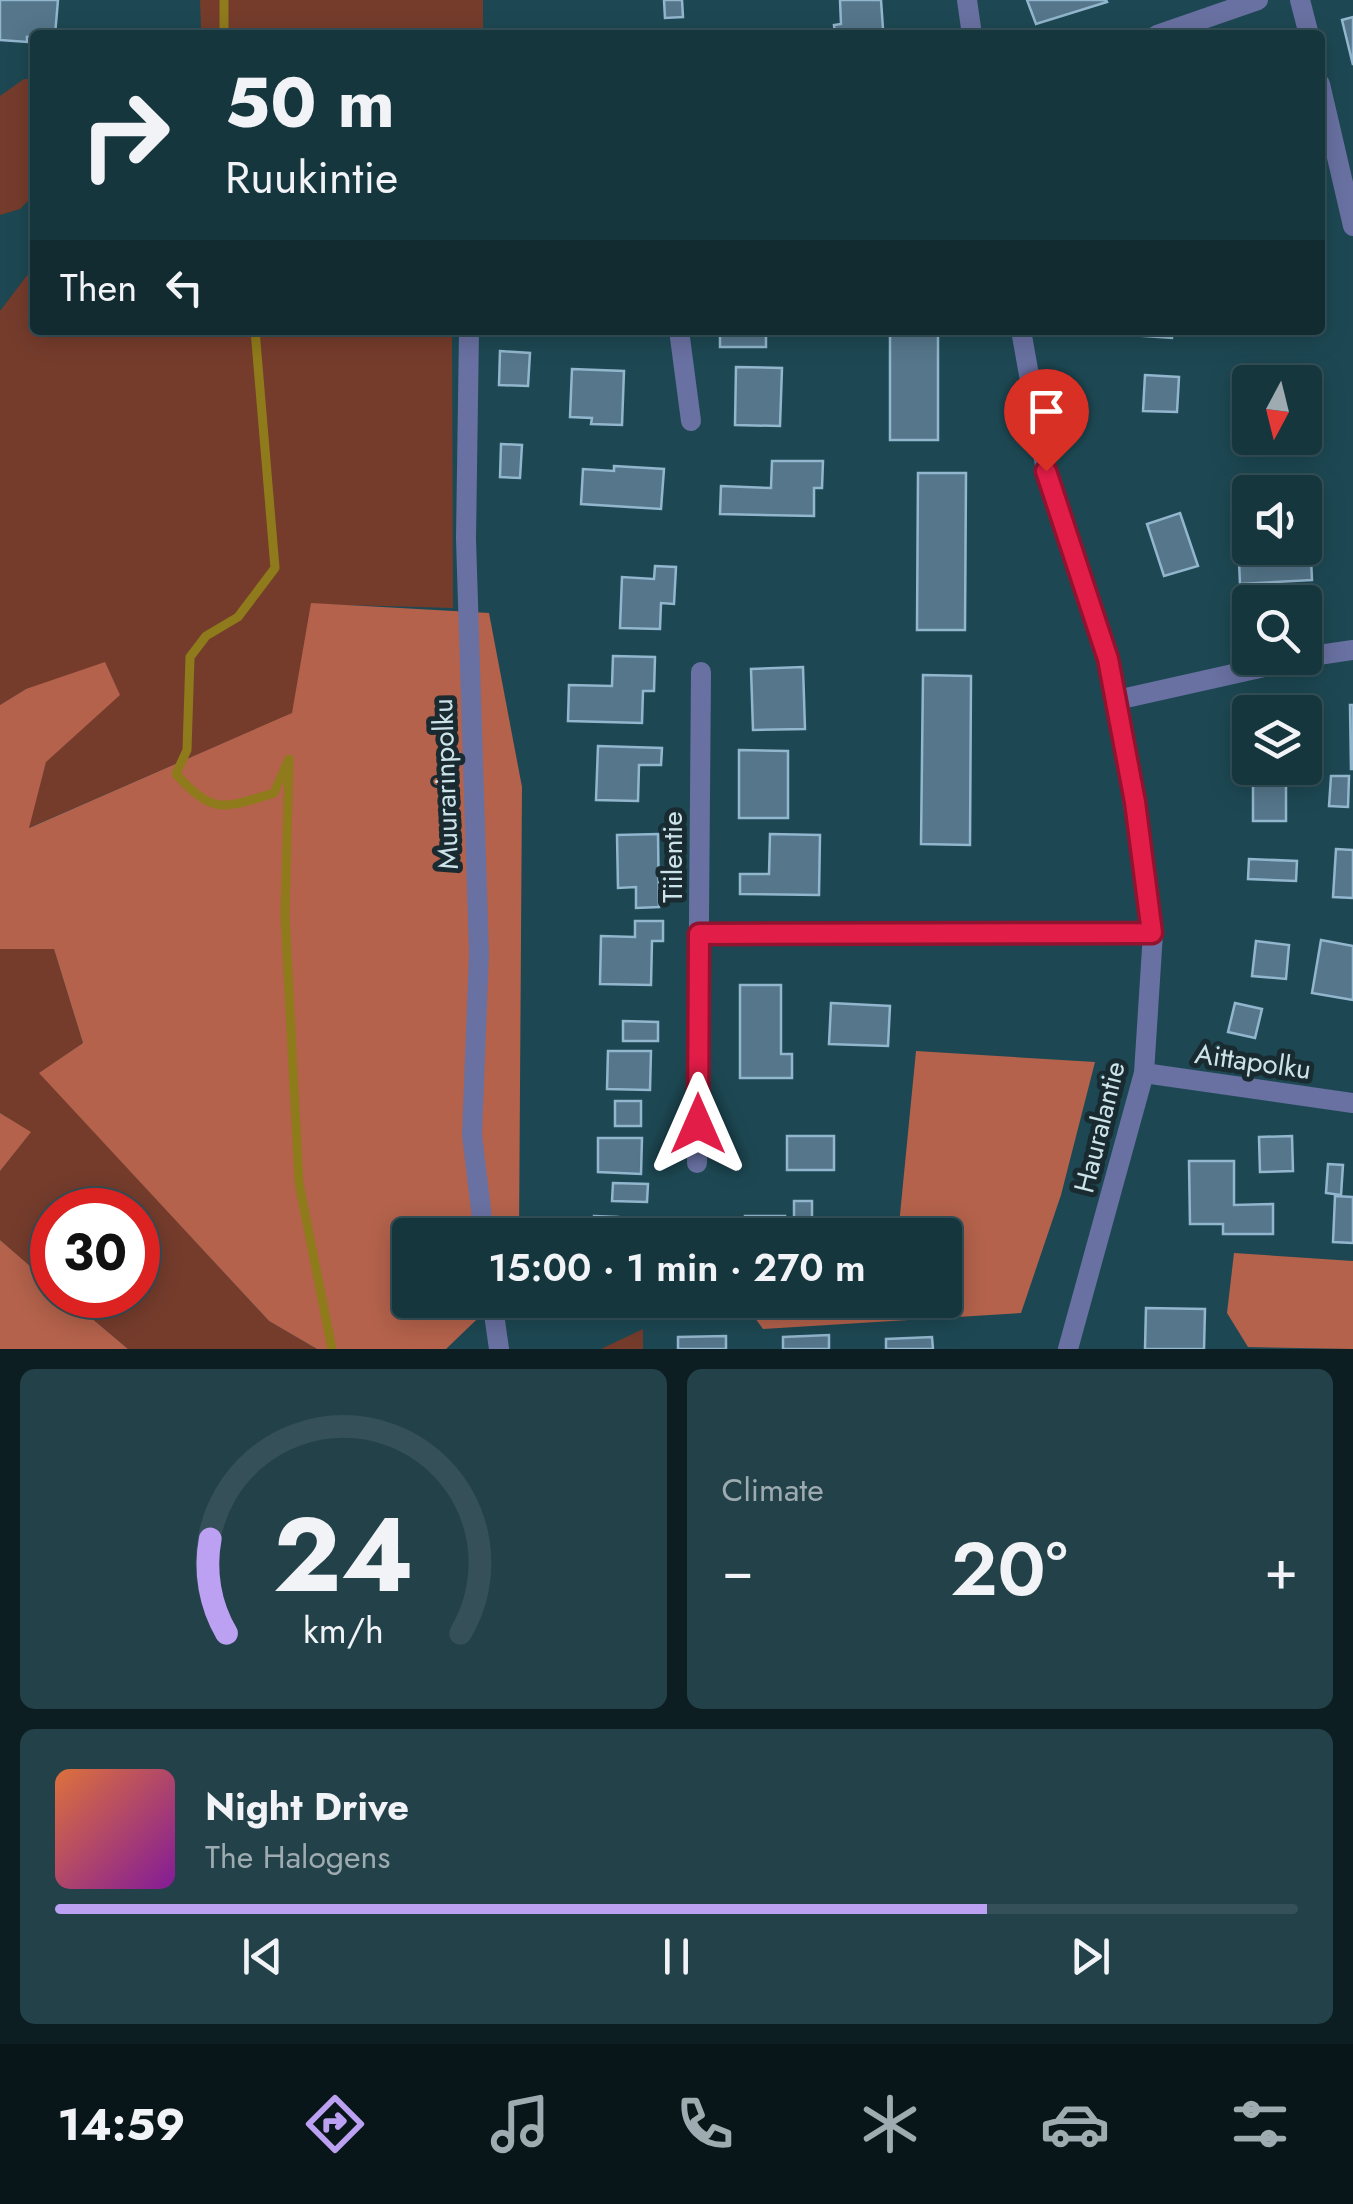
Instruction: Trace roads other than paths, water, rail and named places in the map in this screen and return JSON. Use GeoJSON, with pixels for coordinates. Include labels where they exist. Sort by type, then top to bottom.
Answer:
{"type":"FeatureCollection","features":[{"type":"Feature","properties":{"kind":"street"},"geometry":{"type":"LineString","coordinates":[[967,0],[971,30]]}},
{"type":"Feature","properties":{"kind":"street"},"geometry":{"type":"LineString","coordinates":[[1171,30],[1258,0]]}},
{"type":"Feature","properties":{"kind":"street"},"geometry":{"type":"LineString","coordinates":[[1300,0],[1307,30]]}},
{"type":"Feature","properties":{"kind":"street"},"geometry":{"type":"LineString","coordinates":[[1325,106],[1353,226]]}},
{"type":"Feature","properties":{"kind":"street","name":"Muurarinpolku"},"geometry":{"type":"LineString","coordinates":[[469,335],[466,540],[479,954],[472,1135],[482,1218]]}},
{"type":"Feature","properties":{"kind":"street"},"geometry":{"type":"LineString","coordinates":[[679,335],[692,422]]}},
{"type":"Feature","properties":{"kind":"street","name":"Hauralantie"},"geometry":{"type":"LineString","coordinates":[[1022,335],[1046,471],[1108,659],[1117,700],[1152,933],[1144,1073],[1068,1349]]}},
{"type":"Feature","properties":{"kind":"street"},"geometry":{"type":"LineString","coordinates":[[1322,655],[1353,650]]}},
{"type":"Feature","properties":{"kind":"street","name":"Tiilentie"},"geometry":{"type":"LineString","coordinates":[[698,1162],[701,672]]}},
{"type":"Feature","properties":{"kind":"street"},"geometry":{"type":"LineString","coordinates":[[1117,700],[1232,674]]}},
{"type":"Feature","properties":{"kind":"street"},"geometry":{"type":"LineString","coordinates":[[699,934],[1152,933]]}},
{"type":"Feature","properties":{"kind":"street","name":"Aittapolku"},"geometry":{"type":"LineString","coordinates":[[1144,1073],[1353,1103]]}},
{"type":"Feature","properties":{"kind":"street"},"geometry":{"type":"LineString","coordinates":[[495,1318],[499,1349]]}},
{"type":"Feature","properties":{"kind":"waterway"},"geometry":{"type":"LineString","coordinates":[[224,0],[224,30]]}},
{"type":"Feature","properties":{"kind":"waterway"},"geometry":{"type":"LineString","coordinates":[[255,335],[275,568],[238,617],[206,636],[190,657],[187,750],[176,774],[200,797],[231,805],[274,793],[289,759],[285,916],[299,1183],[332,1349]]}}]}
